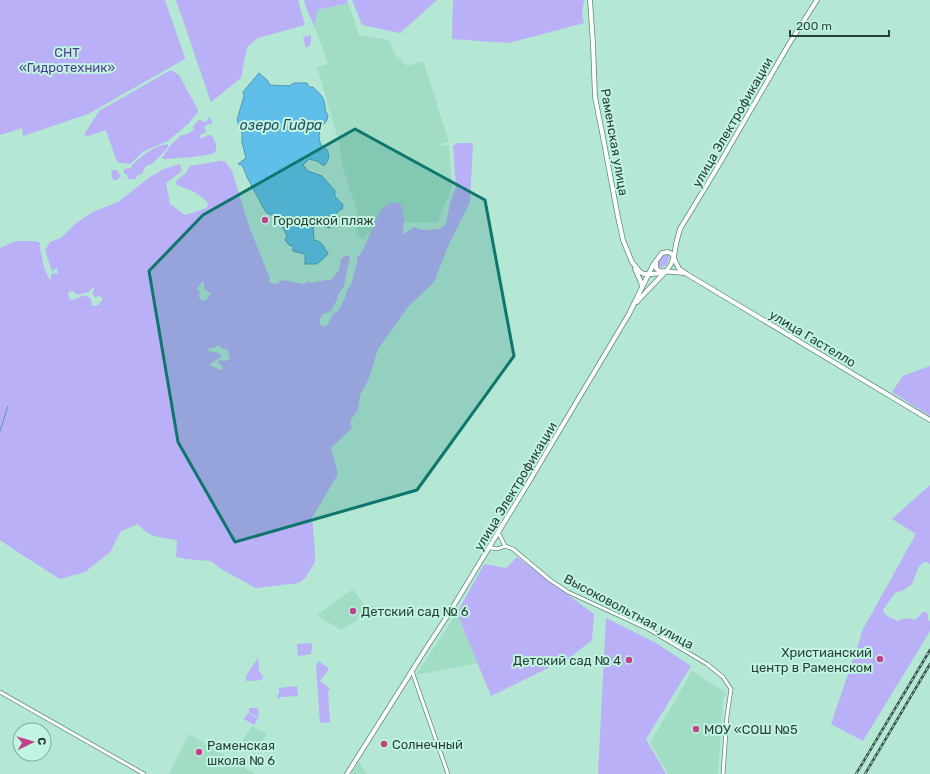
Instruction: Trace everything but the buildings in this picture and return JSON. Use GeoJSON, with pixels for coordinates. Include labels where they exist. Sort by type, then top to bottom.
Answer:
{"type":"FeatureCollection","features":[{"type":"Feature","properties":{"kind":"main road","name":"Раменская улица"},"geometry":{"type":"LineString","coordinates":[[590,0],[595,97],[618,217],[626,248],[632,262],[640,272],[649,274]]}},
{"type":"Feature","properties":{"kind":"main road","name":"улица Электрофикации"},"geometry":{"type":"LineString","coordinates":[[674,257],[676,244],[684,222],[789,44],[817,0]]}},
{"type":"Feature","properties":{"kind":"main road"},"geometry":{"type":"LineString","coordinates":[[664,252],[670,253],[674,257],[671,264],[643,295],[631,311],[659,255],[664,252]]}},
{"type":"Feature","properties":{"kind":"main road","name":"улица Гастелло"},"geometry":{"type":"LineString","coordinates":[[674,257],[679,269],[685,273],[930,420]]}},
{"type":"Feature","properties":{"kind":"main road"},"geometry":{"type":"LineString","coordinates":[[656,261],[657,270],[665,272]]}},
{"type":"Feature","properties":{"kind":"main road"},"geometry":{"type":"LineString","coordinates":[[632,262],[640,278],[642,288]]}},
{"type":"Feature","properties":{"kind":"main road","name":"улица Гастелло"},"geometry":{"type":"LineString","coordinates":[[649,274],[665,272],[685,273]]}},
{"type":"Feature","properties":{"kind":"main road","name":"улица Электрофикации"},"geometry":{"type":"LineString","coordinates":[[347,774],[448,615],[631,311]]}},
{"type":"Feature","properties":{"kind":"street"},"geometry":{"type":"LineString","coordinates":[[489,547],[498,550],[505,546],[498,532]]}},
{"type":"Feature","properties":{"kind":"street","name":"Высоковольтная улица"},"geometry":{"type":"LineString","coordinates":[[505,546],[513,549],[550,580],[568,592],[650,630],[707,664],[723,677],[731,689],[726,716],[723,774]]}},
{"type":"Feature","properties":{"kind":"street"},"geometry":{"type":"LineString","coordinates":[[412,670],[448,774]]}},
{"type":"Feature","properties":{"kind":"street"},"geometry":{"type":"LineString","coordinates":[[0,692],[144,774]]}},
{"type":"Feature","properties":{"kind":"highlighted area"},"geometry":{"type":"Polygon","coordinates":[[[355,129],[485,200],[514,356],[417,490],[235,542],[178,442],[149,271],[203,215],[355,129]]]}},
{"type":"Feature","properties":{"kind":"shaded area"},"geometry":{"type":"Polygon","coordinates":[[[348,3],[359,35],[389,40],[396,56],[407,66],[423,61],[449,142],[442,143],[442,146],[449,145],[452,185],[438,222],[396,222],[367,234],[365,239],[356,235],[357,210],[343,168],[339,143],[317,67],[328,64],[315,27],[317,10],[348,3]]]}},
{"type":"Feature","properties":{"kind":"shaded area","name":"Детский сад № 6"},"geometry":{"type":"Polygon","coordinates":[[[353,589],[365,606],[384,607],[384,614],[369,613],[341,630],[317,615],[353,589]]]}},
{"type":"Feature","properties":{"kind":"shaded area"},"geometry":{"type":"Polygon","coordinates":[[[457,613],[478,663],[416,675],[457,613]]]}},
{"type":"Feature","properties":{"kind":"shaded area"},"geometry":{"type":"Polygon","coordinates":[[[692,671],[726,693],[723,698],[718,774],[668,774],[650,742],[692,671]]]}},
{"type":"Feature","properties":{"kind":"shaded area"},"geometry":{"type":"Polygon","coordinates":[[[252,726],[267,734],[256,750],[242,741],[252,726]]]}},
{"type":"Feature","properties":{"kind":"shaded area","name":"Раменская школа № 6"},"geometry":{"type":"Polygon","coordinates":[[[189,734],[255,774],[169,774],[189,734]]]}},
{"type":"Feature","properties":{"kind":"shaded area"},"geometry":{"type":"Polygon","coordinates":[[[359,762],[367,774],[351,774],[359,762]]]}},
{"type":"Feature","properties":{"kind":"green space","name":"СНТ «Гидротехник»"},"geometry":{"type":"Polygon","coordinates":[[[0,0],[165,0],[185,59],[88,114],[23,136],[22,128],[0,135],[0,0]]]}},
{"type":"Feature","properties":{"kind":"green space"},"geometry":{"type":"Polygon","coordinates":[[[176,0],[298,0],[305,25],[258,38],[247,47],[241,78],[211,102],[176,0]]]}},
{"type":"Feature","properties":{"kind":"green space"},"geometry":{"type":"Polygon","coordinates":[[[304,0],[347,0],[348,3],[317,10],[315,27],[304,0]]]}},
{"type":"Feature","properties":{"kind":"green space"},"geometry":{"type":"Polygon","coordinates":[[[352,0],[437,0],[400,33],[362,25],[352,0]]]}},
{"type":"Feature","properties":{"kind":"green space"},"geometry":{"type":"Polygon","coordinates":[[[453,0],[584,0],[582,15],[584,23],[509,43],[452,39],[453,0]]]}},
{"type":"Feature","properties":{"kind":"green space"},"geometry":{"type":"Polygon","coordinates":[[[311,35],[310,45],[306,48],[303,37],[311,35]]]}},
{"type":"Feature","properties":{"kind":"green space"},"geometry":{"type":"Polygon","coordinates":[[[171,70],[179,75],[198,112],[189,123],[168,141],[144,151],[130,164],[117,162],[106,130],[88,136],[84,135],[99,111],[171,70]]]}},
{"type":"Feature","properties":{"kind":"green space"},"geometry":{"type":"Polygon","coordinates":[[[208,118],[210,118],[212,124],[208,124],[204,127],[206,131],[201,134],[200,137],[202,139],[208,135],[211,135],[214,138],[216,143],[215,152],[212,154],[193,157],[162,158],[170,146],[181,135],[185,135],[194,130],[193,126],[199,120],[206,122],[208,118]]]}},
{"type":"Feature","properties":{"kind":"green space"},"geometry":{"type":"Polygon","coordinates":[[[458,143],[473,143],[470,202],[449,244],[434,282],[408,307],[378,349],[369,378],[360,395],[358,410],[350,421],[352,428],[331,448],[338,474],[312,518],[315,562],[306,577],[299,583],[256,588],[221,569],[211,561],[176,557],[177,540],[151,534],[142,529],[138,524],[121,531],[110,552],[85,572],[60,579],[0,540],[0,248],[16,241],[35,241],[40,243],[44,268],[51,280],[52,273],[58,274],[57,268],[52,271],[45,250],[50,242],[61,238],[76,223],[93,212],[118,202],[150,177],[164,169],[180,164],[182,171],[166,183],[170,204],[185,215],[207,208],[208,203],[201,196],[177,185],[176,182],[185,174],[190,166],[225,161],[232,171],[249,226],[270,279],[270,283],[277,284],[281,280],[304,284],[309,281],[311,283],[331,280],[339,270],[341,259],[345,256],[350,257],[344,286],[331,311],[323,314],[320,319],[320,325],[324,327],[328,324],[333,314],[338,311],[345,298],[347,290],[351,285],[357,258],[363,250],[381,209],[391,203],[400,203],[404,215],[403,234],[414,227],[423,230],[440,229],[446,224],[450,203],[456,187],[453,146],[458,143]],[[202,282],[197,289],[200,292],[199,297],[202,301],[206,300],[211,293],[204,289],[204,282],[202,282]],[[93,287],[89,292],[77,295],[73,291],[68,292],[69,299],[72,300],[86,295],[91,299],[92,306],[98,305],[103,299],[100,296],[95,297],[92,294],[94,289],[93,287]],[[218,345],[214,348],[209,348],[208,351],[219,353],[222,356],[209,365],[223,370],[223,367],[218,363],[220,360],[225,361],[230,359],[227,349],[222,349],[218,345]]]}},
{"type":"Feature","properties":{"kind":"green space"},"geometry":{"type":"Polygon","coordinates":[[[168,144],[168,147],[163,153],[153,163],[145,167],[142,174],[137,175],[135,179],[128,179],[127,174],[124,174],[124,169],[131,168],[132,165],[148,152],[157,147],[168,144]]]}},
{"type":"Feature","properties":{"kind":"green space"},"geometry":{"type":"Polygon","coordinates":[[[112,170],[116,170],[121,176],[117,180],[113,180],[111,173],[112,170]]]}},
{"type":"Feature","properties":{"kind":"green space"},"geometry":{"type":"Polygon","coordinates":[[[664,253],[669,255],[669,259],[666,265],[660,268],[657,265],[657,262],[664,253]]]}},
{"type":"Feature","properties":{"kind":"green space"},"geometry":{"type":"Polygon","coordinates":[[[930,366],[930,416],[892,392],[903,376],[930,366]]]}},
{"type":"Feature","properties":{"kind":"green space"},"geometry":{"type":"Polygon","coordinates":[[[930,485],[930,564],[924,562],[919,566],[912,584],[904,590],[895,593],[883,610],[887,616],[898,621],[906,618],[915,620],[923,612],[926,612],[928,614],[928,620],[930,621],[930,631],[863,741],[831,724],[862,631],[916,534],[892,519],[930,485]]]}},
{"type":"Feature","properties":{"kind":"green space"},"geometry":{"type":"Polygon","coordinates":[[[517,557],[594,614],[592,640],[563,663],[558,663],[491,696],[457,613],[484,564],[506,568],[517,557]]]}},
{"type":"Feature","properties":{"kind":"green space"},"geometry":{"type":"Polygon","coordinates":[[[606,618],[656,643],[691,666],[646,739],[666,774],[598,774],[606,618]]]}},
{"type":"Feature","properties":{"kind":"green space"},"geometry":{"type":"Polygon","coordinates":[[[312,643],[311,654],[298,656],[297,644],[312,643]]]}},
{"type":"Feature","properties":{"kind":"green space"},"geometry":{"type":"Polygon","coordinates":[[[257,659],[259,671],[264,678],[262,678],[262,680],[246,681],[246,676],[257,659]]]}},
{"type":"Feature","properties":{"kind":"green space"},"geometry":{"type":"Polygon","coordinates":[[[319,661],[329,669],[320,681],[330,689],[328,691],[330,722],[320,723],[316,665],[319,661]]]}},
{"type":"Feature","properties":{"kind":"green space"},"geometry":{"type":"Polygon","coordinates":[[[297,686],[298,696],[280,697],[278,700],[277,695],[279,694],[279,688],[297,686]]]}},
{"type":"Feature","properties":{"kind":"green space"},"geometry":{"type":"Polygon","coordinates":[[[249,708],[258,708],[259,718],[249,713],[249,708]]]}},
{"type":"Feature","properties":{"kind":"green space"},"geometry":{"type":"Polygon","coordinates":[[[248,713],[258,719],[254,725],[244,719],[248,713]]]}},
{"type":"Feature","properties":{"kind":"water","name":"озеро Гидра"},"geometry":{"type":"Polygon","coordinates":[[[259,73],[270,85],[289,86],[294,83],[307,83],[309,87],[313,87],[318,92],[324,101],[328,115],[327,120],[320,131],[319,137],[321,145],[328,151],[328,160],[324,166],[317,161],[309,159],[303,165],[308,171],[322,176],[335,191],[336,197],[343,205],[342,209],[338,211],[330,228],[316,224],[313,228],[314,240],[321,243],[328,253],[317,264],[305,264],[305,254],[293,251],[293,246],[289,245],[285,240],[287,236],[283,228],[278,224],[274,216],[267,213],[264,209],[242,165],[238,164],[246,158],[242,142],[242,133],[237,120],[244,96],[243,92],[259,73]]]}},
{"type":"Feature","properties":{"kind":"waterway"},"geometry":{"type":"LineString","coordinates":[[0,431],[8,406]]}},
{"type":"Feature","properties":{"kind":"railway"},"geometry":{"type":"LineString","coordinates":[[856,774],[930,650]]}},
{"type":"Feature","properties":{"kind":"railway"},"geometry":{"type":"LineString","coordinates":[[865,774],[930,664]]}},
{"type":"Feature","properties":{"kind":"place","name":"Городской пляж"},"geometry":{"type":"Point","coordinates":[265,220]}},
{"type":"Feature","properties":{"kind":"place","name":"Детский сад № 6"},"geometry":{"type":"Point","coordinates":[353,611]}},
{"type":"Feature","properties":{"kind":"place","name":"Христианский центр в Раменском"},"geometry":{"type":"Point","coordinates":[880,659]}},
{"type":"Feature","properties":{"kind":"place","name":"Детский сад № 4"},"geometry":{"type":"Point","coordinates":[629,660]}},
{"type":"Feature","properties":{"kind":"place","name":"МОУ «СОШ №5"},"geometry":{"type":"Point","coordinates":[696,729]}},
{"type":"Feature","properties":{"kind":"place","name":"Солнечный"},"geometry":{"type":"Point","coordinates":[384,744]}},
{"type":"Feature","properties":{"kind":"place","name":"Раменская школа № 6"},"geometry":{"type":"Point","coordinates":[199,752]}}]}
